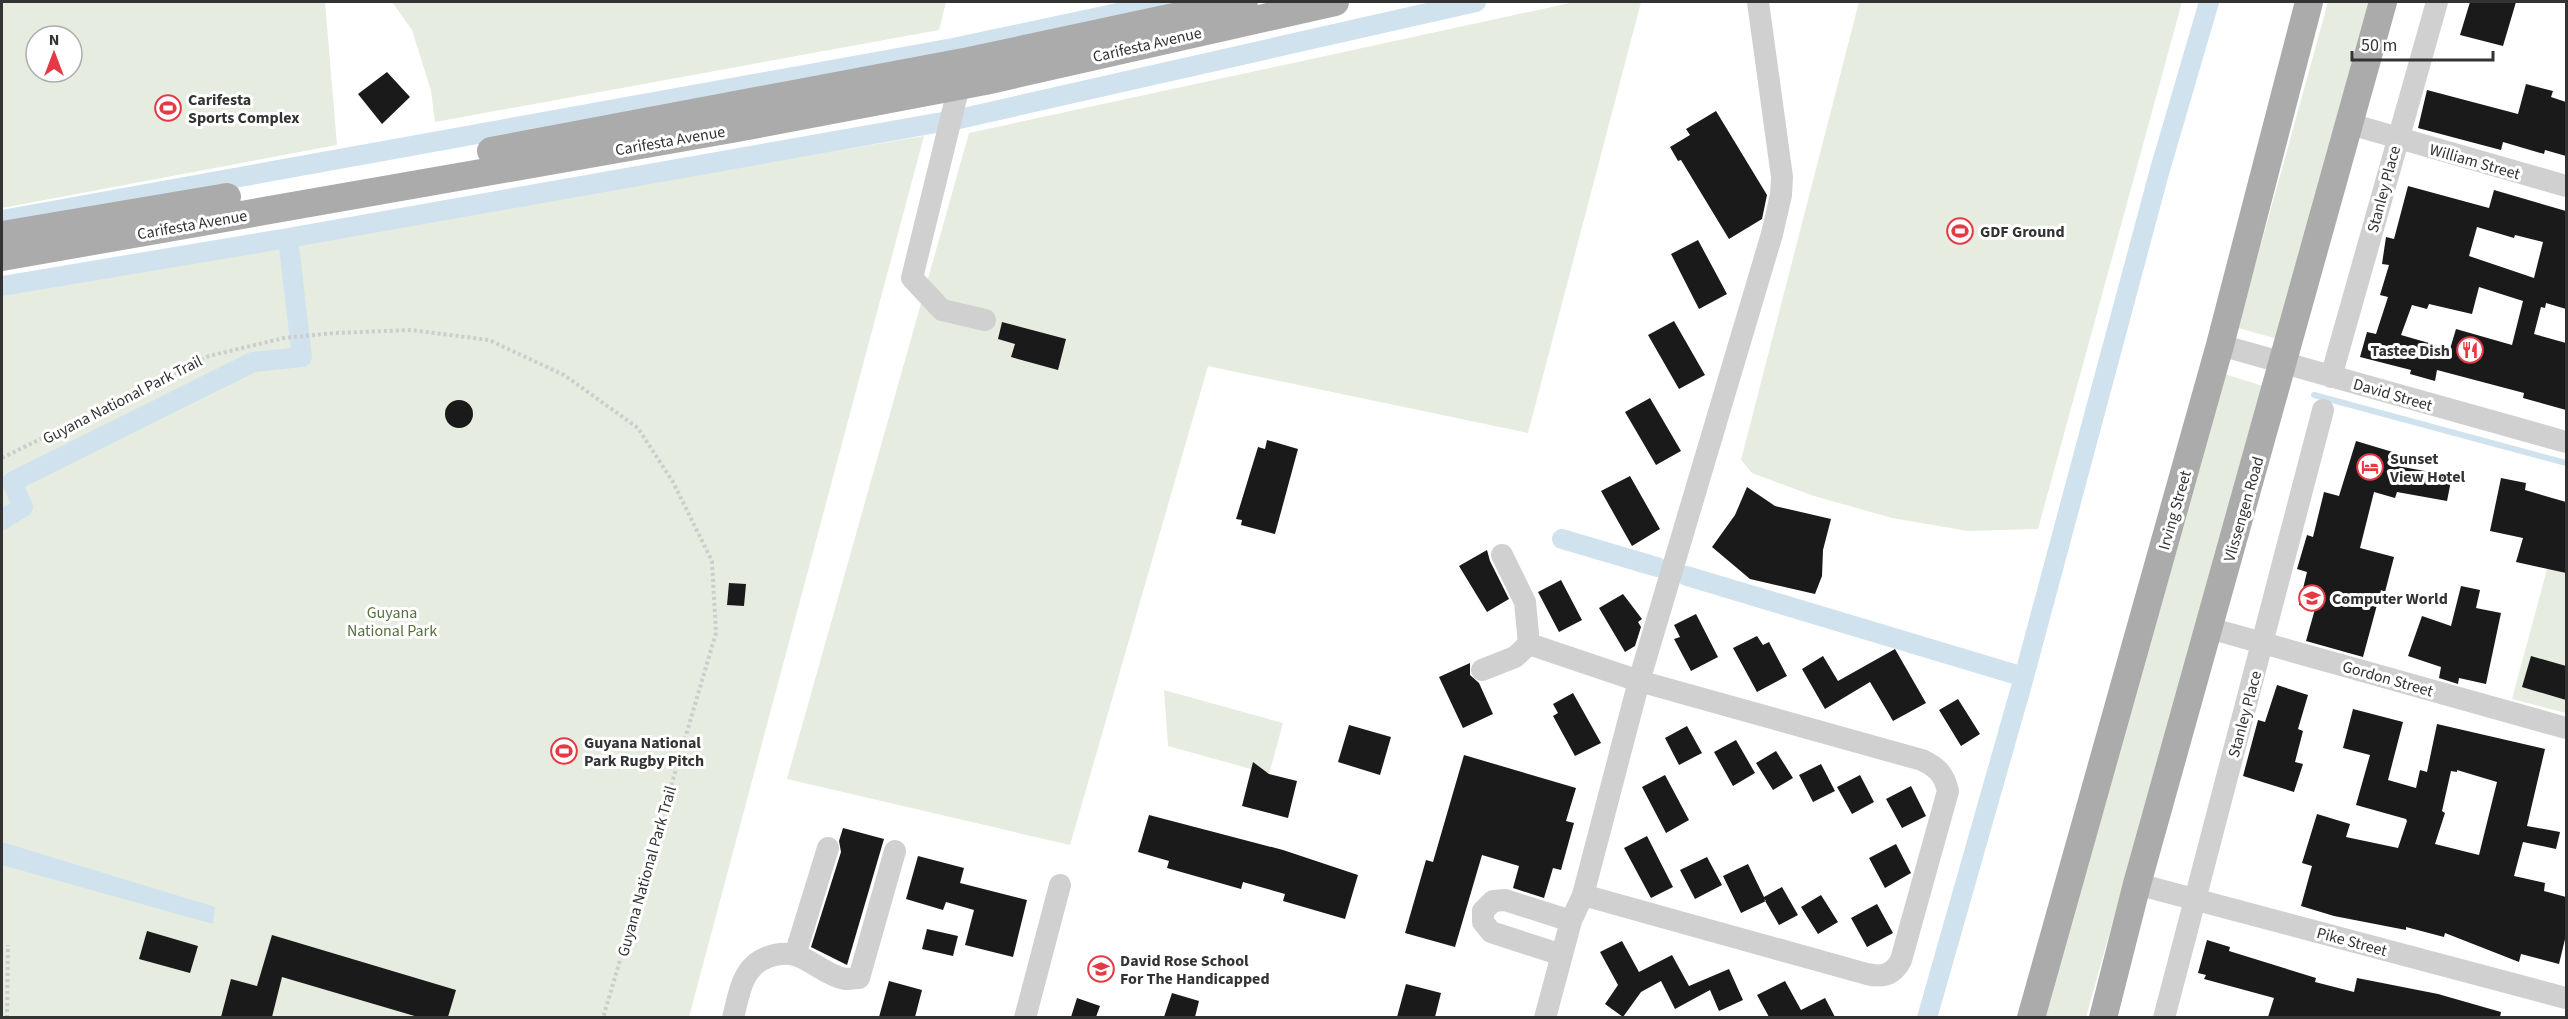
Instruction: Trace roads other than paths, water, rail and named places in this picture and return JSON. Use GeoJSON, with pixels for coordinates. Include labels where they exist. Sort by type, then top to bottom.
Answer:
{"type":"FeatureCollection","features":[{"type":"Feature","properties":{"kind":"main road","name":"Carifesta Avenue"},"geometry":{"type":"LineString","coordinates":[[2,235],[409,167],[961,84],[1244,2]]}},
{"type":"Feature","properties":{"kind":"main road","name":"Carifesta Avenue"},"geometry":{"type":"LineString","coordinates":[[2,257],[714,132],[961,84],[1335,2]]}},
{"type":"Feature","properties":{"kind":"main road","name":"Irving Street"},"geometry":{"type":"LineString","coordinates":[[2031,1017],[2220,345],[2309,2]]}},
{"type":"Feature","properties":{"kind":"main road","name":"Vlissengen Road"},"geometry":{"type":"LineString","coordinates":[[2103,1017],[2137,884],[2209,628],[2287,365],[2383,2]]}},
{"type":"Feature","properties":{"kind":"street"},"geometry":{"type":"LineString","coordinates":[[1545,1017],[1571,921],[1583,895],[1639,681],[1769,245],[1781,195],[1782,177],[1778,135],[1758,2]]}},
{"type":"Feature","properties":{"kind":"street","name":"Stanley Place"},"geometry":{"type":"LineString","coordinates":[[2329,376],[2394,138],[2437,2]]}},
{"type":"Feature","properties":{"kind":"street"},"geometry":{"type":"LineString","coordinates":[[961,84],[912,278],[942,310],[985,320]]}},
{"type":"Feature","properties":{"kind":"street","name":"William Street"},"geometry":{"type":"LineString","coordinates":[[2352,125],[2566,186]]}},
{"type":"Feature","properties":{"kind":"street","name":"David Street"},"geometry":{"type":"LineString","coordinates":[[2220,345],[2566,442]]}},
{"type":"Feature","properties":{"kind":"street","name":"Stanley Place"},"geometry":{"type":"LineString","coordinates":[[2164,1017],[2264,643],[2323,410]]}},
{"type":"Feature","properties":{"kind":"street"},"geometry":{"type":"LineString","coordinates":[[1502,555],[1525,602],[1529,644]]}},
{"type":"Feature","properties":{"kind":"street","name":"Gordon Street"},"geometry":{"type":"LineString","coordinates":[[2209,628],[2566,728]]}},
{"type":"Feature","properties":{"kind":"street"},"geometry":{"type":"LineString","coordinates":[[1529,644],[1639,681],[1922,760],[1939,771],[1945,780],[1947,799],[1901,960],[1893,971],[1886,975],[1875,976],[1857,972],[1583,895]]}},
{"type":"Feature","properties":{"kind":"street"},"geometry":{"type":"LineString","coordinates":[[1482,670],[1515,657],[1529,644]]}},
{"type":"Feature","properties":{"kind":"street"},"geometry":{"type":"LineString","coordinates":[[795,954],[828,848]]}},
{"type":"Feature","properties":{"kind":"street"},"geometry":{"type":"LineString","coordinates":[[733,1017],[743,980],[756,961],[779,953],[795,954],[845,978],[859,978],[895,851]]}},
{"type":"Feature","properties":{"kind":"street","name":"Pike Street"},"geometry":{"type":"LineString","coordinates":[[2137,884],[2566,998]]}},
{"type":"Feature","properties":{"kind":"street"},"geometry":{"type":"LineString","coordinates":[[1024,1017],[1060,885]]}},
{"type":"Feature","properties":{"kind":"street"},"geometry":{"type":"LineString","coordinates":[[1562,956],[1491,932],[1483,922],[1484,910],[1489,903],[1499,899],[1571,921]]}},
{"type":"Feature","properties":{"kind":"water"},"geometry":{"type":"Polygon","coordinates":[[[2,842],[215,907],[213,924],[2,865],[2,842]]]}},
{"type":"Feature","properties":{"kind":"waterway"},"geometry":{"type":"LineString","coordinates":[[2,220],[953,48],[1170,2]]}},
{"type":"Feature","properties":{"kind":"waterway"},"geometry":{"type":"LineString","coordinates":[[2,520],[23,507],[12,482],[253,362],[302,357],[288,238],[959,119],[1476,2]]}},
{"type":"Feature","properties":{"kind":"waterway"},"geometry":{"type":"LineString","coordinates":[[2024,677],[2159,173],[2209,2]]}},
{"type":"Feature","properties":{"kind":"waterway"},"geometry":{"type":"LineString","coordinates":[[2,286],[288,238]]}},
{"type":"Feature","properties":{"kind":"waterway"},"geometry":{"type":"LineString","coordinates":[[2314,395],[2566,463]]}},
{"type":"Feature","properties":{"kind":"waterway"},"geometry":{"type":"LineString","coordinates":[[1562,539],[1657,567]]}},
{"type":"Feature","properties":{"kind":"waterway"},"geometry":{"type":"LineString","coordinates":[[1687,576],[2024,677],[1927,1018]]}},
{"type":"Feature","properties":{"kind":"place","name":"Carifesta Sports Complex"},"geometry":{"type":"Point","coordinates":[168,108]}},
{"type":"Feature","properties":{"kind":"place","name":"GDF Ground"},"geometry":{"type":"Point","coordinates":[1960,231]}},
{"type":"Feature","properties":{"kind":"place","name":"Tastee Dish"},"geometry":{"type":"Point","coordinates":[2470,350]}},
{"type":"Feature","properties":{"kind":"place","name":"Sunset View Hotel"},"geometry":{"type":"Point","coordinates":[2370,467]}},
{"type":"Feature","properties":{"kind":"place","name":"Computer World"},"geometry":{"type":"Point","coordinates":[2312,598]}},
{"type":"Feature","properties":{"kind":"place","name":"Guyana National Park Rugby Pitch"},"geometry":{"type":"Point","coordinates":[564,751]}},
{"type":"Feature","properties":{"kind":"place","name":"David Rose School For The Handicapped"},"geometry":{"type":"Point","coordinates":[1101,969]}},
{"type":"Feature","properties":{"kind":"park label","name":"Guyana National Park"},"geometry":{"type":"Point","coordinates":[392,621]}}]}
